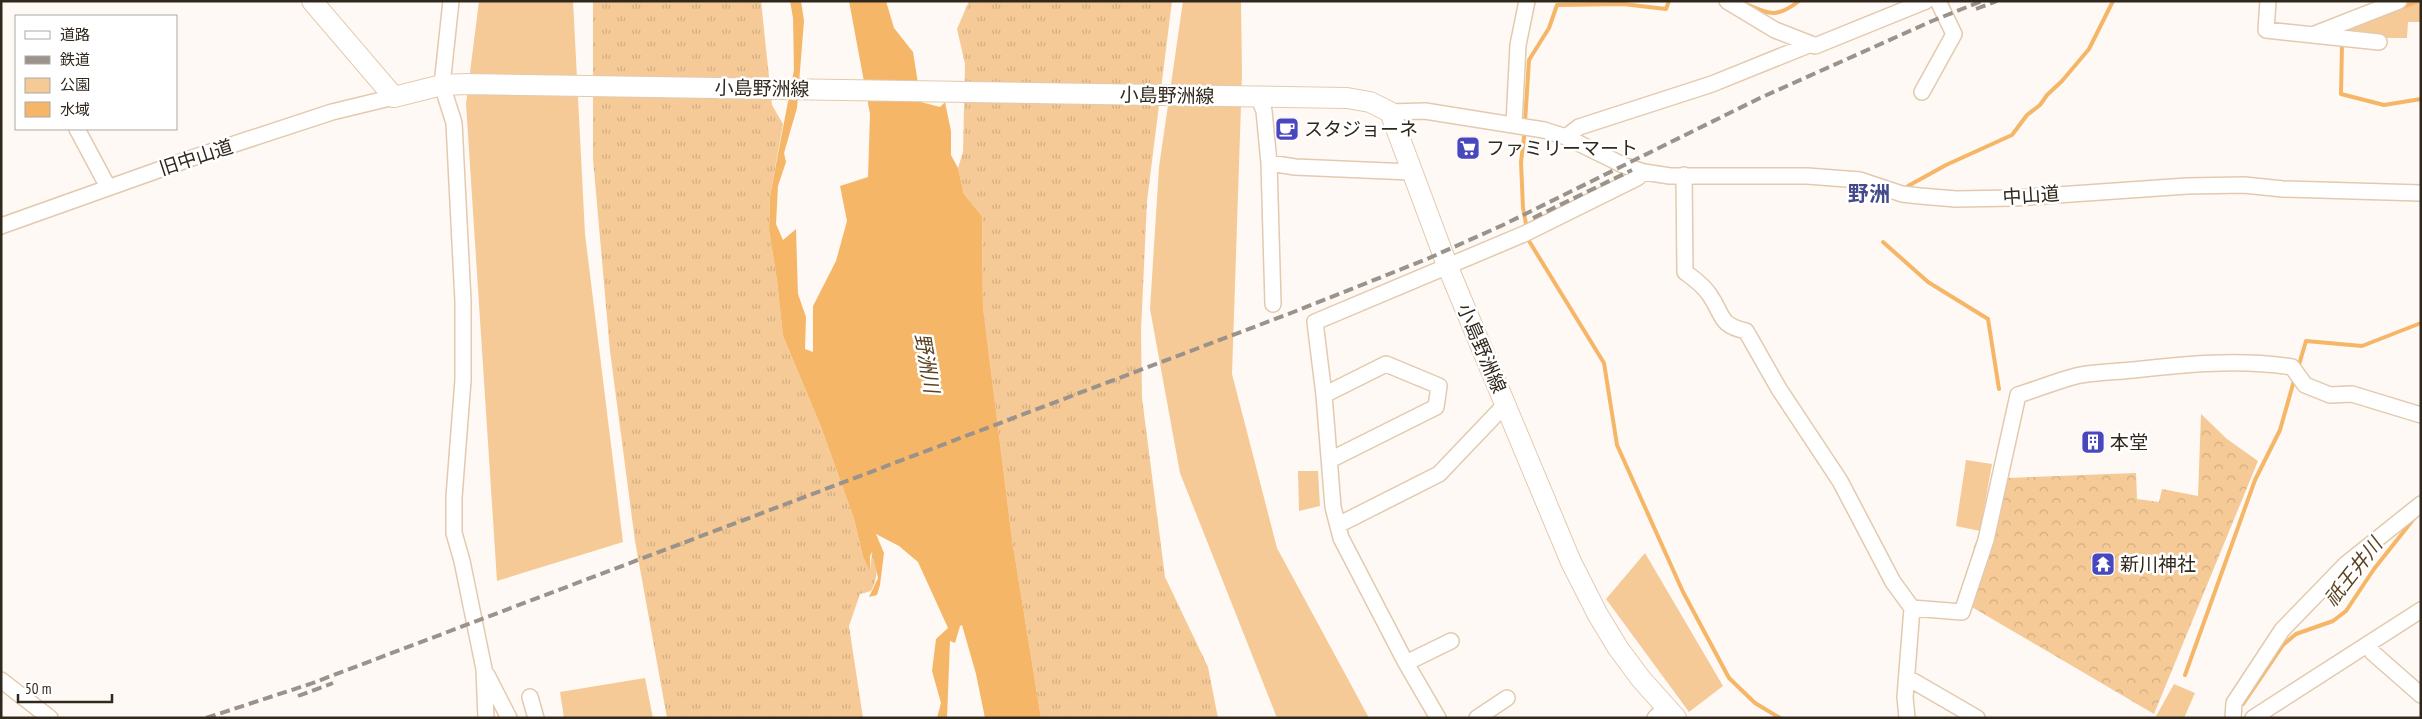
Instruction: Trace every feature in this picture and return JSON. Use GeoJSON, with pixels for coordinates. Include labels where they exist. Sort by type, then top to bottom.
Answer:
{"type":"FeatureCollection","features":[{"type":"Feature","properties":{"kind":"main road"},"geometry":{"type":"LineString","coordinates":[[312,1],[394,96]]}},
{"type":"Feature","properties":{"kind":"main road","name":"小島野洲線"},"geometry":{"type":"LineString","coordinates":[[394,96],[442,85],[467,84],[1251,96],[1347,98],[1370,102],[1390,112],[1411,172],[1448,265],[1571,562],[1598,615],[1665,714]]}},
{"type":"Feature","properties":{"kind":"street"},"geometry":{"type":"LineString","coordinates":[[451,1],[442,85],[454,123],[463,301],[464,380],[454,497],[454,533],[462,562],[484,669],[486,718]]}},
{"type":"Feature","properties":{"kind":"street"},"geometry":{"type":"LineString","coordinates":[[1521,125],[1518,45],[1527,1]]}},
{"type":"Feature","properties":{"kind":"street"},"geometry":{"type":"LineString","coordinates":[[1727,1],[1775,30],[1815,46],[1926,1]]}},
{"type":"Feature","properties":{"kind":"street"},"geometry":{"type":"LineString","coordinates":[[1922,92],[1954,34],[1938,1]]}},
{"type":"Feature","properties":{"kind":"street"},"geometry":{"type":"LineString","coordinates":[[2268,1],[2266,30],[2379,42]]}},
{"type":"Feature","properties":{"kind":"street"},"geometry":{"type":"LineString","coordinates":[[2311,35],[2399,1]]}},
{"type":"Feature","properties":{"kind":"street"},"geometry":{"type":"LineString","coordinates":[[1566,137],[1580,127],[1712,84],[1811,44]]}},
{"type":"Feature","properties":{"kind":"street","name":"旧中山道"},"geometry":{"type":"LineString","coordinates":[[1,226],[108,187],[332,112],[394,96]]}},
{"type":"Feature","properties":{"kind":"street"},"geometry":{"type":"LineString","coordinates":[[1251,96],[1264,111],[1269,162],[1272,304]]}},
{"type":"Feature","properties":{"kind":"street"},"geometry":{"type":"LineString","coordinates":[[1390,112],[1425,110],[1521,125],[1566,137],[1606,158],[1644,172],[1637,178],[1527,232],[1315,322],[1324,395],[1333,507],[1341,538],[1406,663],[1438,718]]}},
{"type":"Feature","properties":{"kind":"street"},"geometry":{"type":"LineString","coordinates":[[78,130],[108,187]]}},
{"type":"Feature","properties":{"kind":"street"},"geometry":{"type":"LineString","coordinates":[[1269,162],[1295,167],[1411,172]]}},
{"type":"Feature","properties":{"kind":"street","name":"中山道"},"geometry":{"type":"LineString","coordinates":[[1644,172],[1684,175],[1807,176],[1860,180],[1902,194],[1956,199],[2014,198],[2187,186],[2244,185],[2283,189],[2421,192]]}},
{"type":"Feature","properties":{"kind":"street"},"geometry":{"type":"LineString","coordinates":[[1684,175],[1685,272],[1708,292],[1723,319],[1731,328],[1746,331],[1779,389],[1840,480],[1893,582],[1912,608],[1908,678],[1905,697],[1907,718]]}},
{"type":"Feature","properties":{"kind":"street"},"geometry":{"type":"LineString","coordinates":[[1912,608],[1962,612],[1986,540],[2018,395],[2076,376],[2184,364],[2233,362],[2292,367],[2305,385],[2330,395],[2352,394],[2421,415]]}},
{"type":"Feature","properties":{"kind":"street"},"geometry":{"type":"LineString","coordinates":[[1324,395],[1386,364],[1439,386],[1436,407],[1330,460]]}},
{"type":"Feature","properties":{"kind":"street"},"geometry":{"type":"LineString","coordinates":[[1338,525],[1439,474],[1500,410],[1507,407]]}},
{"type":"Feature","properties":{"kind":"street"},"geometry":{"type":"LineString","coordinates":[[2233,718],[2234,703],[2282,630],[2346,564],[2421,504]]}},
{"type":"Feature","properties":{"kind":"street"},"geometry":{"type":"LineString","coordinates":[[2253,718],[2421,610]]}},
{"type":"Feature","properties":{"kind":"street"},"geometry":{"type":"LineString","coordinates":[[1406,663],[1451,641]]}},
{"type":"Feature","properties":{"kind":"street"},"geometry":{"type":"LineString","coordinates":[[2372,652],[2421,694]]}},
{"type":"Feature","properties":{"kind":"street"},"geometry":{"type":"LineString","coordinates":[[484,669],[509,718]]}},
{"type":"Feature","properties":{"kind":"street"},"geometry":{"type":"LineString","coordinates":[[1908,678],[1977,718]]}},
{"type":"Feature","properties":{"kind":"street"},"geometry":{"type":"LineString","coordinates":[[1,680],[50,718]]}},
{"type":"Feature","properties":{"kind":"street"},"geometry":{"type":"LineString","coordinates":[[530,697],[536,718]]}},
{"type":"Feature","properties":{"kind":"street"},"geometry":{"type":"LineString","coordinates":[[1477,718],[1507,698]]}},
{"type":"Feature","properties":{"kind":"green space"},"geometry":{"type":"Polygon","coordinates":[[[479,1],[573,1],[585,234],[623,542],[497,581],[466,104],[479,1]]]}},
{"type":"Feature","properties":{"kind":"green space"},"geometry":{"type":"Polygon","coordinates":[[[593,1],[761,1],[772,105],[783,124],[770,196],[769,230],[783,336],[821,427],[854,519],[863,557],[870,570],[872,551],[876,567],[874,586],[871,591],[860,594],[849,626],[863,718],[667,718],[635,541],[610,351],[593,159],[593,1]]]}},
{"type":"Feature","properties":{"kind":"green space"},"geometry":{"type":"Polygon","coordinates":[[[969,1],[1172,1],[1147,201],[1141,330],[1142,398],[1165,577],[1208,667],[1218,718],[1041,718],[1012,539],[983,307],[982,216],[964,194],[958,168],[963,152],[965,64],[957,29],[969,1]]]}},
{"type":"Feature","properties":{"kind":"green space"},"geometry":{"type":"Polygon","coordinates":[[[1183,1],[1241,1],[1242,75],[1232,374],[1277,548],[1369,718],[1277,718],[1180,473],[1150,309],[1159,167],[1183,1]]]}},
{"type":"Feature","properties":{"kind":"green space"},"geometry":{"type":"Polygon","coordinates":[[[2421,1],[2421,22],[2408,22],[2407,38],[2345,38],[2344,31],[2421,1]]]}},
{"type":"Feature","properties":{"kind":"green space","name":"新川神社"},"geometry":{"type":"Polygon","coordinates":[[[2201,414],[2227,439],[2258,461],[2154,714],[1965,603],[1974,546],[2007,478],[2136,473],[2137,499],[2159,502],[2162,489],[2198,496],[2201,414]]]}},
{"type":"Feature","properties":{"kind":"green space"},"geometry":{"type":"Polygon","coordinates":[[[1966,460],[1992,464],[1980,531],[1956,526],[1966,460]]]}},
{"type":"Feature","properties":{"kind":"green space"},"geometry":{"type":"Polygon","coordinates":[[[1298,471],[1318,471],[1320,506],[1299,511],[1298,471]]]}},
{"type":"Feature","properties":{"kind":"green space"},"geometry":{"type":"Polygon","coordinates":[[[1645,553],[1723,686],[1689,712],[1606,599],[1645,553]]]}},
{"type":"Feature","properties":{"kind":"green space"},"geometry":{"type":"Polygon","coordinates":[[[645,678],[653,718],[564,718],[560,692],[645,678]]]}},
{"type":"Feature","properties":{"kind":"green space"},"geometry":{"type":"Polygon","coordinates":[[[2174,684],[2195,693],[2184,718],[2155,718],[2174,684]]]}},
{"type":"Feature","properties":{"kind":"water","name":"野洲川"},"geometry":{"type":"Polygon","coordinates":[[[790,1],[801,1],[804,21],[797,108],[784,153],[786,162],[778,186],[776,224],[783,240],[796,229],[798,294],[806,317],[805,349],[813,352],[813,306],[836,261],[847,221],[840,186],[868,177],[870,114],[849,1],[886,1],[894,28],[913,52],[921,102],[940,107],[945,102],[951,131],[951,155],[958,168],[964,194],[982,216],[983,307],[1012,539],[1041,718],[985,718],[976,674],[962,625],[960,626],[955,643],[950,641],[947,718],[937,718],[941,703],[932,671],[936,639],[948,628],[918,562],[899,546],[876,534],[884,553],[877,595],[869,597],[878,578],[872,552],[870,556],[870,571],[863,557],[854,519],[821,427],[783,336],[769,230],[770,196],[794,70],[793,18],[790,1]]]}},
{"type":"Feature","properties":{"kind":"waterway"},"geometry":{"type":"LineString","coordinates":[[1525,122],[1529,60],[1549,28],[1557,5],[1623,4],[1666,9],[1669,1]]}},
{"type":"Feature","properties":{"kind":"waterway"},"geometry":{"type":"LineString","coordinates":[[1744,3],[1772,13],[1791,7],[1799,1]]}},
{"type":"Feature","properties":{"kind":"waterway"},"geometry":{"type":"LineString","coordinates":[[1908,186],[1946,165],[2012,135],[2027,115],[2040,105],[2089,49],[2113,1]]}},
{"type":"Feature","properties":{"kind":"waterway"},"geometry":{"type":"LineString","coordinates":[[2399,8],[2418,1]]}},
{"type":"Feature","properties":{"kind":"waterway"},"geometry":{"type":"LineString","coordinates":[[2342,43],[2341,94],[2384,105],[2421,99]]}},
{"type":"Feature","properties":{"kind":"waterway"},"geometry":{"type":"LineString","coordinates":[[1525,129],[1521,162],[1523,208],[1527,229]]}},
{"type":"Feature","properties":{"kind":"waterway"},"geometry":{"type":"LineString","coordinates":[[1528,236],[1529,241],[1604,363],[1617,445],[1683,592],[1729,678],[1755,703],[1780,718]]}},
{"type":"Feature","properties":{"kind":"waterway"},"geometry":{"type":"LineString","coordinates":[[1883,242],[1928,282],[1988,319],[1999,389]]}},
{"type":"Feature","properties":{"kind":"waterway"},"geometry":{"type":"LineString","coordinates":[[2298,368],[2306,341],[2362,346],[2421,323]]}},
{"type":"Feature","properties":{"kind":"waterway"},"geometry":{"type":"LineString","coordinates":[[2185,675],[2255,480],[2280,430],[2295,377]]}},
{"type":"Feature","properties":{"kind":"waterway","name":"祇王井川"},"geometry":{"type":"LineString","coordinates":[[2243,704],[2283,645],[2296,634],[2333,621],[2346,611],[2374,569],[2416,516]]}},
{"type":"Feature","properties":{"kind":"railway"},"geometry":{"type":"LineString","coordinates":[[206,718],[310,684],[1291,313],[1427,259],[1503,225],[1760,98],[1932,21],[1982,1]]}},
{"type":"Feature","properties":{"kind":"railway"},"geometry":{"type":"LineString","coordinates":[[1976,9],[1997,1]]}},
{"type":"Feature","properties":{"kind":"railway"},"geometry":{"type":"LineString","coordinates":[[1533,218],[1632,170]]}},
{"type":"Feature","properties":{"kind":"railway"},"geometry":{"type":"LineString","coordinates":[[298,696],[333,683]]}},
{"type":"Feature","properties":{"kind":"place","name":"スタジョーネ"},"geometry":{"type":"Point","coordinates":[1287,129]}},
{"type":"Feature","properties":{"kind":"place","name":"ファミリーマート"},"geometry":{"type":"Point","coordinates":[1468,148]}},
{"type":"Feature","properties":{"kind":"place","name":"本堂"},"geometry":{"type":"Point","coordinates":[2093,442]}},
{"type":"Feature","properties":{"kind":"place","name":"新川神社"},"geometry":{"type":"Point","coordinates":[2103,564]}},
{"type":"Feature","properties":{"kind":"district","name":"野洲"},"geometry":{"type":"Point","coordinates":[1869,193]}}]}
